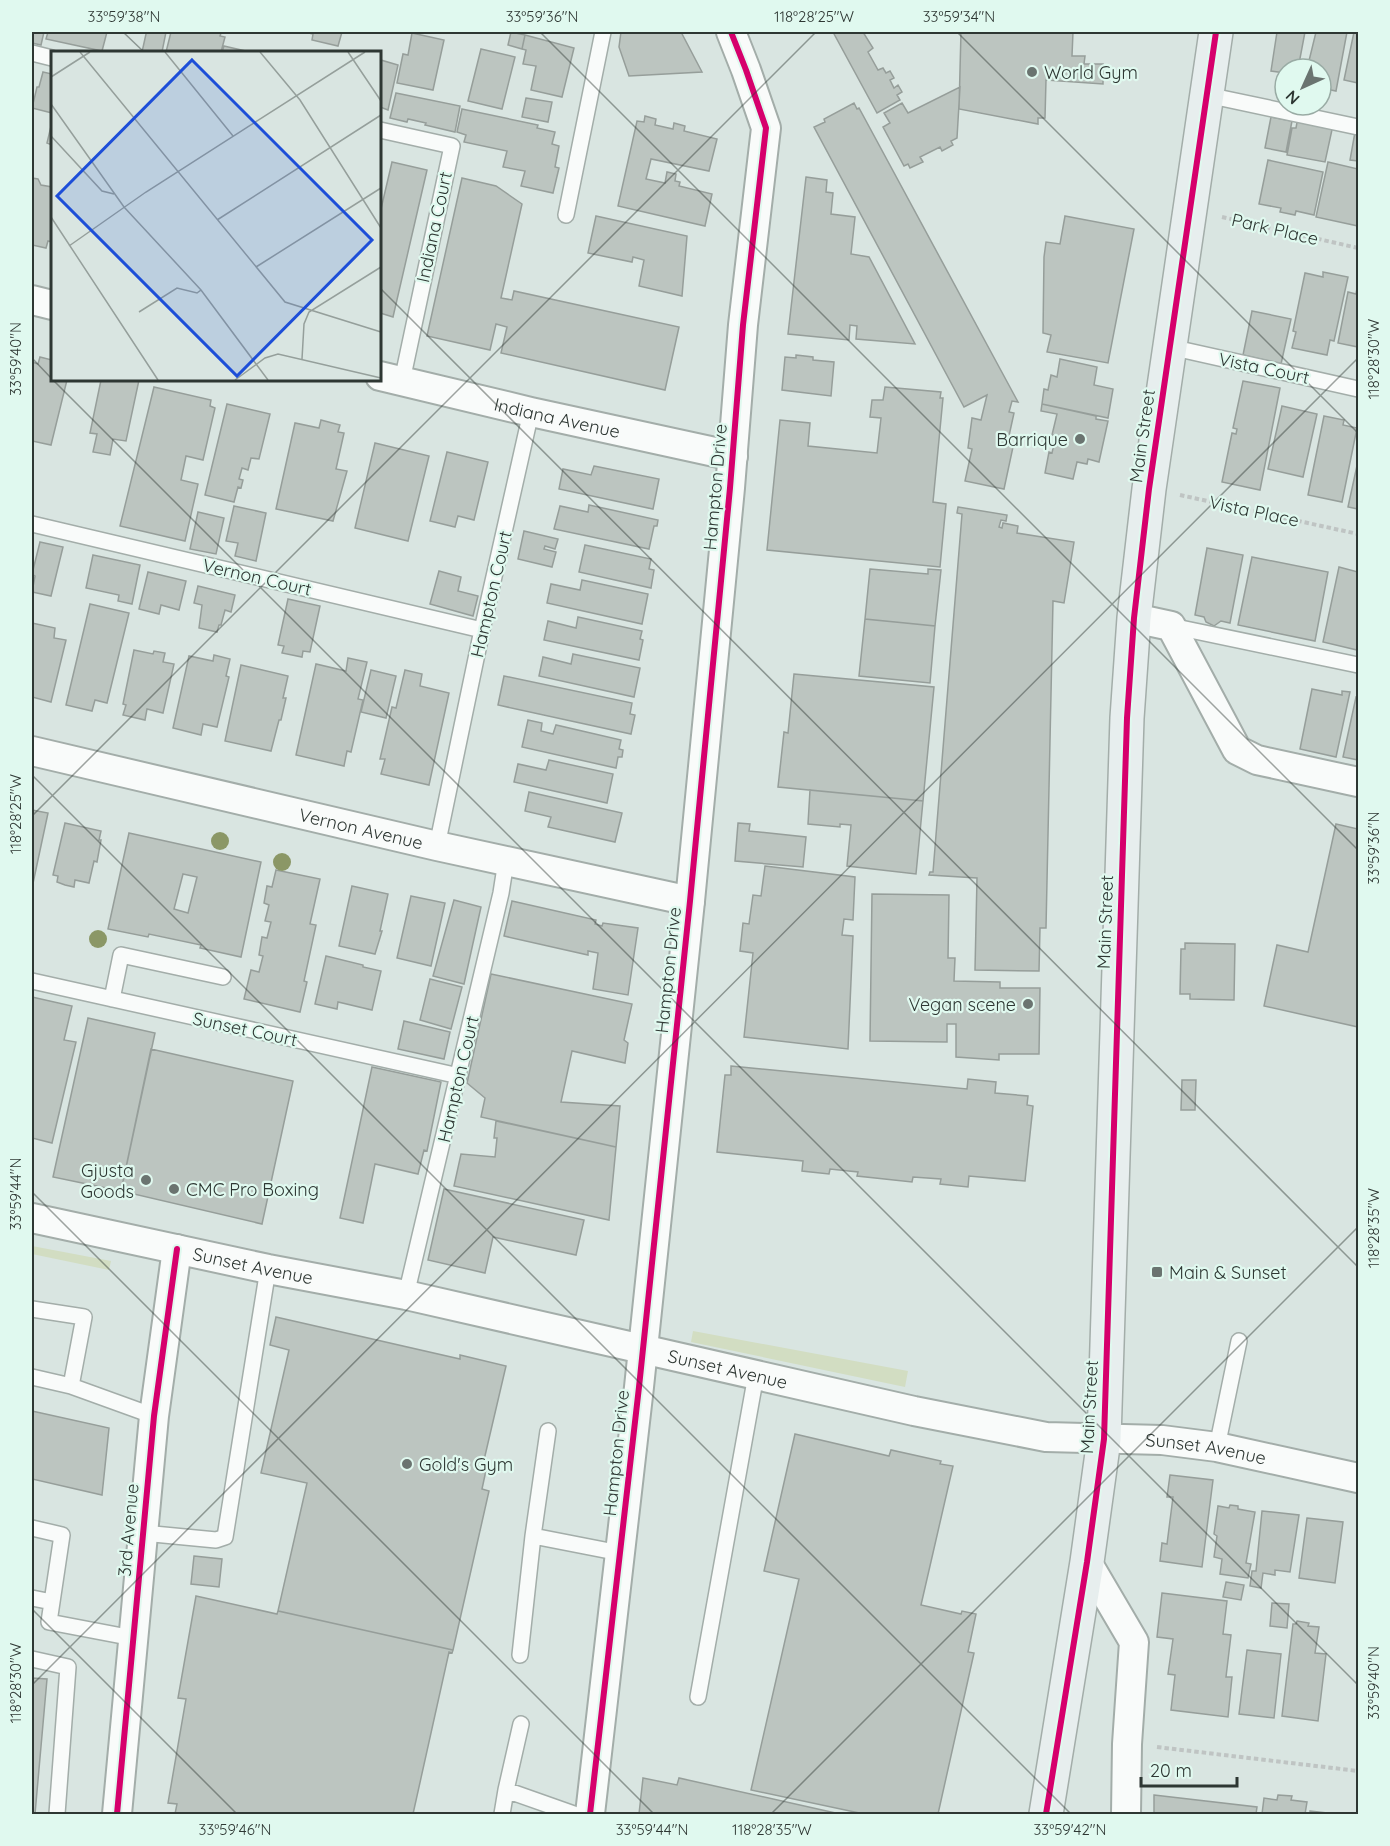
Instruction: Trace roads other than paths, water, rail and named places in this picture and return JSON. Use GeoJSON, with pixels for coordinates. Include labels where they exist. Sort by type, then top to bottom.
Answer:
{"type":"FeatureCollection","features":[{"type":"Feature","properties":{"kind":"street","name":"Hampton Drive"},"geometry":{"type":"LineString","coordinates":[[590,1815],[643,1350],[690,901],[733,456],[743,325],[766,128],[730,32]]}},
{"type":"Feature","properties":{"kind":"street","name":"Main Street"},"geometry":{"type":"LineString","coordinates":[[1046,1815],[1087,1562],[1104,1439],[1127,718],[1134,618],[1149,489],[1216,32]]}},
{"type":"Feature","properties":{"kind":"street"},"geometry":{"type":"LineString","coordinates":[[32,300],[51,305]]}},
{"type":"Feature","properties":{"kind":"street","name":"Indiana Avenue"},"geometry":{"type":"LineString","coordinates":[[391,378],[531,412],[733,456]]}},
{"type":"Feature","properties":{"kind":"street"},"geometry":{"type":"LineString","coordinates":[[1134,618],[1171,626],[1237,750],[1257,760],[1359,783]]}},
{"type":"Feature","properties":{"kind":"street","name":"Vernon Avenue"},"geometry":{"type":"LineString","coordinates":[[32,751],[437,846],[690,901]]}},
{"type":"Feature","properties":{"kind":"street","name":"Sunset Avenue"},"geometry":{"type":"LineString","coordinates":[[32,1218],[268,1269],[406,1295],[914,1411],[1046,1437],[1162,1440],[1217,1448],[1359,1478]]}},
{"type":"Feature","properties":{"kind":"street","name":"3rd Avenue"},"geometry":{"type":"LineString","coordinates":[[117,1815],[154,1416],[177,1249]]}},
{"type":"Feature","properties":{"kind":"street"},"geometry":{"type":"LineString","coordinates":[[1087,1562],[1134,1642],[1127,1744],[1126,1815]]}},
{"type":"Feature","properties":{"kind":"lane"},"geometry":{"type":"LineString","coordinates":[[566,215],[603,32]]}},
{"type":"Feature","properties":{"kind":"lane"},"geometry":{"type":"LineString","coordinates":[[32,53],[51,58]]}},
{"type":"Feature","properties":{"kind":"lane"},"geometry":{"type":"LineString","coordinates":[[1207,95],[1359,127]]}},
{"type":"Feature","properties":{"kind":"lane","name":"Indiana Court"},"geometry":{"type":"LineString","coordinates":[[381,130],[452,146],[391,378]]}},
{"type":"Feature","properties":{"kind":"lane","name":"Vista Court"},"geometry":{"type":"LineString","coordinates":[[1170,347],[1359,389]]}},
{"type":"Feature","properties":{"kind":"lane","name":"Hampton Court"},"geometry":{"type":"LineString","coordinates":[[437,846],[531,412]]}},
{"type":"Feature","properties":{"kind":"lane","name":"Vernon Court"},"geometry":{"type":"LineString","coordinates":[[32,524],[482,630]]}},
{"type":"Feature","properties":{"kind":"lane"},"geometry":{"type":"LineString","coordinates":[[1171,626],[1359,665]]}},
{"type":"Feature","properties":{"kind":"lane","name":"Hampton Court"},"geometry":{"type":"LineString","coordinates":[[406,1295],[459,1076],[501,893],[506,861]]}},
{"type":"Feature","properties":{"kind":"lane"},"geometry":{"type":"LineString","coordinates":[[112,999],[121,955],[223,977]]}},
{"type":"Feature","properties":{"kind":"lane","name":"Sunset Court"},"geometry":{"type":"LineString","coordinates":[[32,981],[459,1076]]}},
{"type":"Feature","properties":{"kind":"lane"},"geometry":{"type":"LineString","coordinates":[[143,1533],[216,1540],[225,1537],[268,1269]]}},
{"type":"Feature","properties":{"kind":"lane"},"geometry":{"type":"LineString","coordinates":[[32,1309],[84,1317],[71,1386]]}},
{"type":"Feature","properties":{"kind":"lane"},"geometry":{"type":"LineString","coordinates":[[1217,1448],[1239,1341]]}},
{"type":"Feature","properties":{"kind":"lane"},"geometry":{"type":"LineString","coordinates":[[699,1696],[756,1375]]}},
{"type":"Feature","properties":{"kind":"lane"},"geometry":{"type":"LineString","coordinates":[[32,1377],[71,1386],[154,1416]]}},
{"type":"Feature","properties":{"kind":"lane"},"geometry":{"type":"LineString","coordinates":[[520,1655],[533,1536],[548,1431]]}},
{"type":"Feature","properties":{"kind":"lane"},"geometry":{"type":"LineString","coordinates":[[32,1528],[62,1535],[49,1622],[133,1638]]}},
{"type":"Feature","properties":{"kind":"lane"},"geometry":{"type":"LineString","coordinates":[[533,1536],[620,1553]]}},
{"type":"Feature","properties":{"kind":"lane"},"geometry":{"type":"LineString","coordinates":[[32,1598],[52,1602]]}},
{"type":"Feature","properties":{"kind":"lane"},"geometry":{"type":"LineString","coordinates":[[32,1659],[68,1667],[57,1815]]}},
{"type":"Feature","properties":{"kind":"lane"},"geometry":{"type":"LineString","coordinates":[[502,1815],[521,1724]]}},
{"type":"Feature","properties":{"kind":"lane"},"geometry":{"type":"LineString","coordinates":[[506,1790],[574,1815]]}},
{"type":"Feature","properties":{"kind":"place","name":"World Gym"},"geometry":{"type":"Point","coordinates":[1032,72]}},
{"type":"Feature","properties":{"kind":"place","name":"Barrique"},"geometry":{"type":"Point","coordinates":[1080,439]}},
{"type":"Feature","properties":{"kind":"place","name":"Vegan scene"},"geometry":{"type":"Point","coordinates":[1028,1004]}},
{"type":"Feature","properties":{"kind":"place","name":"Gjusta Goods"},"geometry":{"type":"Point","coordinates":[146,1180]}},
{"type":"Feature","properties":{"kind":"place","name":"CMC Pro Boxing"},"geometry":{"type":"Point","coordinates":[174,1189]}},
{"type":"Feature","properties":{"kind":"place","name":"Main & Sunset"},"geometry":{"type":"Point","coordinates":[1157,1272]}},
{"type":"Feature","properties":{"kind":"place","name":"Gold's Gym"},"geometry":{"type":"Point","coordinates":[407,1464]}}]}
